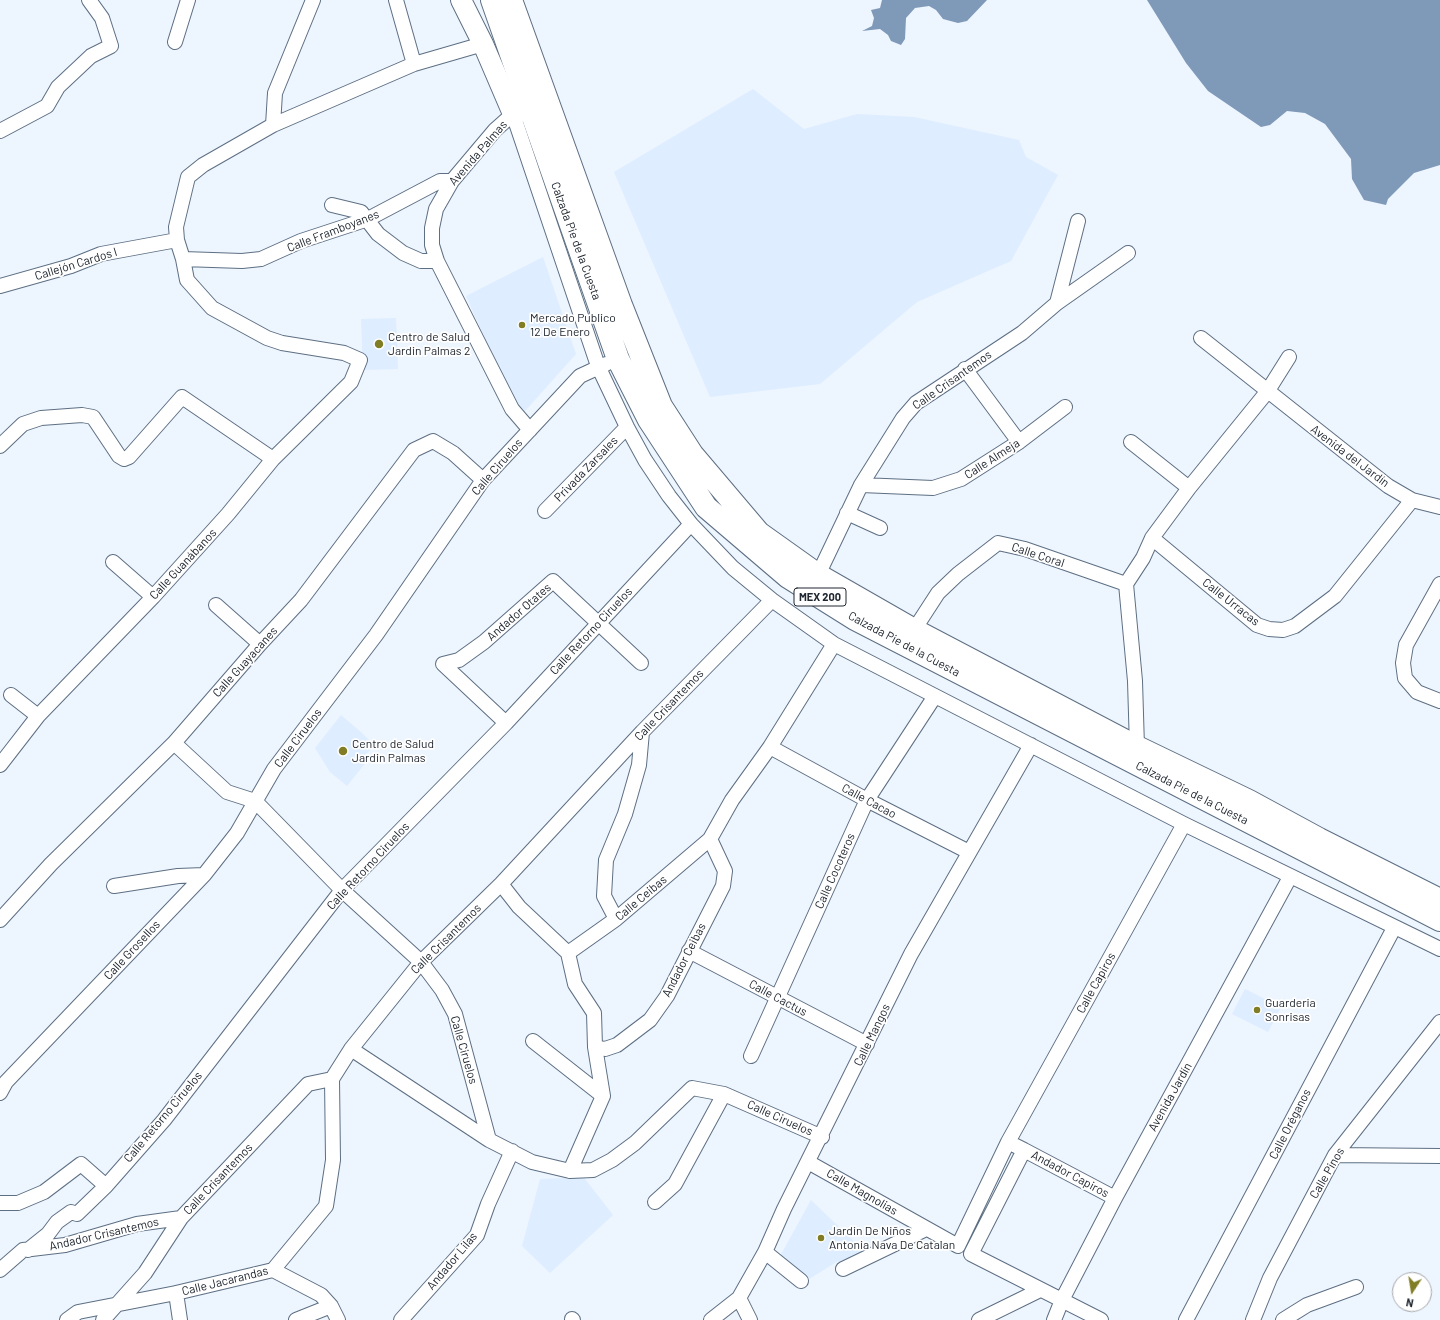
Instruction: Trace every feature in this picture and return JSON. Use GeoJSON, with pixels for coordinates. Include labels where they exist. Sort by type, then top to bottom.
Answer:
{"type":"FeatureCollection","features":[{"type":"Feature","properties":{"kind":"main road","name":"Avenida Palmas"},"geometry":{"type":"LineString","coordinates":[[462,0],[483,44],[521,111]]}},
{"type":"Feature","properties":{"kind":"main road","name":"Calzada Pie de la Cuesta"},"geometry":{"type":"LineString","coordinates":[[492,0],[521,111],[608,363],[649,420],[706,507],[788,577],[855,619],[1440,920]]}},
{"type":"Feature","properties":{"kind":"main road","name":"Calzada Pie de la Cuesta"},"geometry":{"type":"LineString","coordinates":[[511,0],[621,305],[661,406],[692,454],[759,533],[818,575],[914,630],[1137,747],[1249,800],[1320,839],[1439,898]]}},
{"type":"Feature","properties":{"kind":"street"},"geometry":{"type":"LineString","coordinates":[[0,131],[47,106],[58,87],[91,56],[111,46],[102,18],[89,0]]}},
{"type":"Feature","properties":{"kind":"street"},"geometry":{"type":"LineString","coordinates":[[175,42],[188,0]]}},
{"type":"Feature","properties":{"kind":"street"},"geometry":{"type":"LineString","coordinates":[[273,125],[275,93],[313,0]]}},
{"type":"Feature","properties":{"kind":"street"},"geometry":{"type":"LineString","coordinates":[[396,0],[414,64]]}},
{"type":"Feature","properties":{"kind":"street"},"geometry":{"type":"LineString","coordinates":[[183,259],[177,240],[176,227],[188,177],[203,165],[273,125],[414,64],[483,44]]}},
{"type":"Feature","properties":{"kind":"street","name":"Avenida Palmas"},"geometry":{"type":"LineString","coordinates":[[521,111],[495,130],[452,181],[436,209],[432,228],[432,245],[438,261],[512,409],[530,430]]}},
{"type":"Feature","properties":{"kind":"street","name":"Calle Framboyanes"},"geometry":{"type":"LineString","coordinates":[[183,259],[242,261],[261,259],[300,241],[368,219],[440,181],[452,181]]}},
{"type":"Feature","properties":{"kind":"street"},"geometry":{"type":"LineString","coordinates":[[332,205],[361,212],[368,219],[378,234],[403,253],[422,261],[438,261]]}},
{"type":"Feature","properties":{"kind":"street"},"geometry":{"type":"LineString","coordinates":[[1057,303],[1078,220]]}},
{"type":"Feature","properties":{"kind":"street","name":"Callejón Cardos I"},"geometry":{"type":"LineString","coordinates":[[0,286],[71,266],[101,254],[177,240]]}},
{"type":"Feature","properties":{"kind":"street","name":"Calle Crisantemos"},"geometry":{"type":"LineString","coordinates":[[818,575],[861,485],[903,418],[916,403],[965,369],[1022,333],[1057,303],[1128,253]]}},
{"type":"Feature","properties":{"kind":"street","name":"Calle Guanábanos"},"geometry":{"type":"LineString","coordinates":[[0,765],[38,716],[153,597],[228,514],[273,459],[351,382],[360,360],[344,353],[282,343],[267,338],[212,308],[187,280],[183,259]]}},
{"type":"Feature","properties":{"kind":"street","name":"Avenida del Jardín"},"geometry":{"type":"LineString","coordinates":[[1201,338],[1267,392],[1388,486],[1412,500],[1440,507]]}},
{"type":"Feature","properties":{"kind":"street"},"geometry":{"type":"LineString","coordinates":[[1137,747],[1135,681],[1126,584],[1143,558],[1152,538],[1189,488],[1267,392],[1289,357]]}},
{"type":"Feature","properties":{"kind":"street"},"geometry":{"type":"LineString","coordinates":[[608,363],[627,427],[645,460],[669,496],[691,524],[733,568],[772,600],[834,644],[1184,824],[1394,928],[1440,949]]}},
{"type":"Feature","properties":{"kind":"street","name":"Calle Ciruelos"},"geometry":{"type":"LineString","coordinates":[[489,1140],[455,1014],[442,990],[421,962],[342,890],[255,801],[274,769],[376,635],[483,480],[580,376],[608,363]]}},
{"type":"Feature","properties":{"kind":"street"},"geometry":{"type":"LineString","coordinates":[[965,369],[1019,442]]}},
{"type":"Feature","properties":{"kind":"street"},"geometry":{"type":"LineString","coordinates":[[0,446],[23,424],[41,418],[82,415],[93,417],[119,456],[124,459],[129,457],[182,397],[273,459]]}},
{"type":"Feature","properties":{"kind":"street","name":"Calle Almeja"},"geometry":{"type":"LineString","coordinates":[[861,485],[933,488],[961,479],[1019,442],[1065,407]]}},
{"type":"Feature","properties":{"kind":"street","name":"Privada Zarsales"},"geometry":{"type":"LineString","coordinates":[[545,511],[627,427]]}},
{"type":"Feature","properties":{"kind":"street","name":"Calle Guayacanes"},"geometry":{"type":"LineString","coordinates":[[0,920],[51,864],[174,743],[260,644],[301,600],[414,450],[433,441],[453,453],[483,480]]}},
{"type":"Feature","properties":{"kind":"street"},"geometry":{"type":"LineString","coordinates":[[1130,442],[1189,488]]}},
{"type":"Feature","properties":{"kind":"street","name":"Calle Urracas"},"geometry":{"type":"LineString","coordinates":[[1152,538],[1257,625],[1269,629],[1283,630],[1295,626],[1335,596],[1412,500]]}},
{"type":"Feature","properties":{"kind":"street"},"geometry":{"type":"LineString","coordinates":[[847,513],[880,528]]}},
{"type":"Feature","properties":{"kind":"street","name":"Calle Retorno Ciruelos"},"geometry":{"type":"LineString","coordinates":[[28,1250],[48,1234],[57,1222],[71,1212],[77,1214],[106,1186],[164,1120],[342,890],[506,723],[691,524]]}},
{"type":"Feature","properties":{"kind":"street","name":"Calle Coral"},"geometry":{"type":"LineString","coordinates":[[914,630],[938,593],[958,574],[998,543],[1025,549],[1126,584]]}},
{"type":"Feature","properties":{"kind":"street"},"geometry":{"type":"LineString","coordinates":[[113,562],[153,597]]}},
{"type":"Feature","properties":{"kind":"street","name":"Andador Otates"},"geometry":{"type":"LineString","coordinates":[[506,723],[443,664],[459,660],[484,642],[553,581],[599,622]]}},
{"type":"Feature","properties":{"kind":"street"},"geometry":{"type":"LineString","coordinates":[[1440,584],[1406,645],[1403,663],[1405,678],[1417,692],[1440,701]]}},
{"type":"Feature","properties":{"kind":"street","name":"Calle Crisantemos"},"geometry":{"type":"LineString","coordinates":[[103,1320],[145,1273],[181,1218],[308,1084],[332,1078],[351,1049],[421,962],[501,884],[642,732],[772,600]]}},
{"type":"Feature","properties":{"kind":"street"},"geometry":{"type":"LineString","coordinates":[[216,605],[260,644]]}},
{"type":"Feature","properties":{"kind":"street"},"geometry":{"type":"LineString","coordinates":[[599,622],[641,662]]}},
{"type":"Feature","properties":{"kind":"street","name":"Calle Ceibas"},"geometry":{"type":"LineString","coordinates":[[568,953],[616,920],[710,839],[732,800],[770,747],[834,644]]}},
{"type":"Feature","properties":{"kind":"street"},"geometry":{"type":"LineString","coordinates":[[11,695],[38,716]]}},
{"type":"Feature","properties":{"kind":"street","name":"Calle Cocoteros"},"geometry":{"type":"LineString","coordinates":[[751,1056],[867,800],[936,696]]}},
{"type":"Feature","properties":{"kind":"street"},"geometry":{"type":"LineString","coordinates":[[616,920],[604,896],[606,860],[625,814],[639,765],[642,732]]}},
{"type":"Feature","properties":{"kind":"street"},"geometry":{"type":"LineString","coordinates":[[174,743],[227,792],[255,801]]}},
{"type":"Feature","properties":{"kind":"street","name":"Calle Mangos"},"geometry":{"type":"LineString","coordinates":[[711,1320],[739,1298],[765,1252],[911,954],[1031,745]]}},
{"type":"Feature","properties":{"kind":"street","name":"Calle Cacao"},"geometry":{"type":"LineString","coordinates":[[770,747],[867,800],[969,852]]}},
{"type":"Feature","properties":{"kind":"street","name":"Calle Grosellos"},"geometry":{"type":"LineString","coordinates":[[2,1086],[204,874],[237,833],[255,801]]}},
{"type":"Feature","properties":{"kind":"street","name":"Calle Capiros"},"geometry":{"type":"LineString","coordinates":[[958,1246],[1008,1142],[1184,824]]}},
{"type":"Feature","properties":{"kind":"street","name":"Andador Ceibas"},"geometry":{"type":"LineString","coordinates":[[595,1047],[605,1049],[617,1045],[650,1020],[667,996],[689,950],[723,886],[725,871],[710,839]]}},
{"type":"Feature","properties":{"kind":"street"},"geometry":{"type":"LineString","coordinates":[[114,886],[178,876],[204,874]]}},
{"type":"Feature","properties":{"kind":"street","name":"Avenida Jardín"},"geometry":{"type":"LineString","coordinates":[[1054,1320],[1062,1300],[1114,1198],[1290,876]]}},
{"type":"Feature","properties":{"kind":"street"},"geometry":{"type":"LineString","coordinates":[[501,884],[519,907],[568,953],[575,984],[594,1013],[595,1047],[603,1096],[570,1171]]}},
{"type":"Feature","properties":{"kind":"street","name":"Calle Oréganos"},"geometry":{"type":"LineString","coordinates":[[1186,1320],[1394,928]]}},
{"type":"Feature","properties":{"kind":"street","name":"Calle Cactus"},"geometry":{"type":"LineString","coordinates":[[689,950],[867,1044]]}},
{"type":"Feature","properties":{"kind":"street","name":"Calle Pinos"},"geometry":{"type":"LineString","coordinates":[[1253,1320],[1270,1278],[1334,1155],[1440,1022]]}},
{"type":"Feature","properties":{"kind":"street"},"geometry":{"type":"LineString","coordinates":[[533,1041],[603,1096]]}},
{"type":"Feature","properties":{"kind":"street","name":"Calle Ciruelos"},"geometry":{"type":"LineString","coordinates":[[351,1049],[489,1140],[532,1162],[570,1171],[593,1170],[612,1160],[635,1143],[692,1088],[724,1094],[822,1137]]}},
{"type":"Feature","properties":{"kind":"street","name":"Calle Jacarandas"},"geometry":{"type":"LineString","coordinates":[[67,1320],[78,1312],[176,1293],[273,1270],[326,1206],[333,1160],[332,1078]]}},
{"type":"Feature","properties":{"kind":"street"},"geometry":{"type":"LineString","coordinates":[[655,1202],[675,1184],[724,1094]]}},
{"type":"Feature","properties":{"kind":"street"},"geometry":{"type":"LineString","coordinates":[[1008,1142],[1024,1150],[971,1254],[1101,1320]]}},
{"type":"Feature","properties":{"kind":"street","name":"Andador Capiros"},"geometry":{"type":"LineString","coordinates":[[1024,1150],[1114,1198]]}},
{"type":"Feature","properties":{"kind":"street","name":"Andador Lilas"},"geometry":{"type":"LineString","coordinates":[[401,1320],[477,1235],[488,1204],[512,1151]]}},
{"type":"Feature","properties":{"kind":"street"},"geometry":{"type":"LineString","coordinates":[[1334,1155],[1440,1156]]}},
{"type":"Feature","properties":{"kind":"street","name":"Calle Magnolias"},"geometry":{"type":"LineString","coordinates":[[808,1162],[958,1246]]}},
{"type":"Feature","properties":{"kind":"street"},"geometry":{"type":"LineString","coordinates":[[0,1204],[18,1203],[44,1192],[82,1164],[106,1186]]}},
{"type":"Feature","properties":{"kind":"street","name":"Andador Crisantemos"},"geometry":{"type":"LineString","coordinates":[[28,1250],[65,1246],[138,1224],[181,1218]]}},
{"type":"Feature","properties":{"kind":"street"},"geometry":{"type":"LineString","coordinates":[[843,1269],[926,1229]]}},
{"type":"Feature","properties":{"kind":"street"},"geometry":{"type":"LineString","coordinates":[[0,1270],[23,1250],[28,1250]]}},
{"type":"Feature","properties":{"kind":"street"},"geometry":{"type":"LineString","coordinates":[[765,1252],[801,1282]]}},
{"type":"Feature","properties":{"kind":"street"},"geometry":{"type":"LineString","coordinates":[[273,1270],[321,1295],[331,1306],[338,1320]]}},
{"type":"Feature","properties":{"kind":"street"},"geometry":{"type":"LineString","coordinates":[[1283,1320],[1307,1305],[1356,1287]]}},
{"type":"Feature","properties":{"kind":"street"},"geometry":{"type":"LineString","coordinates":[[979,1320],[1040,1290]]}},
{"type":"Feature","properties":{"kind":"street"},"geometry":{"type":"LineString","coordinates":[[176,1293],[180,1320]]}},
{"type":"Feature","properties":{"kind":"street"},"geometry":{"type":"LineString","coordinates":[[739,1298],[750,1320]]}},
{"type":"Feature","properties":{"kind":"street"},"geometry":{"type":"LineString","coordinates":[[296,1320],[331,1306]]}},
{"type":"Feature","properties":{"kind":"shaded area"},"geometry":{"type":"Polygon","coordinates":[[[753,89],[804,129],[857,114],[914,117],[1019,140],[1026,157],[1058,175],[1011,261],[917,302],[820,384],[710,397],[614,172],[753,89]]]}},
{"type":"Feature","properties":{"kind":"shaded area","name":"Mercado Publico 12 De Enero"},"geometry":{"type":"Polygon","coordinates":[[[543,257],[576,354],[525,411],[510,395],[466,296],[543,257]]]}},
{"type":"Feature","properties":{"kind":"shaded area","name":"Centro de Salud Jardin Palmas 2"},"geometry":{"type":"Polygon","coordinates":[[[396,318],[398,369],[363,370],[361,319],[396,318]]]}},
{"type":"Feature","properties":{"kind":"shaded area","name":"Centro de Salud Jardin Palmas"},"geometry":{"type":"Polygon","coordinates":[[[341,715],[375,746],[366,754],[367,761],[347,786],[330,772],[315,748],[341,715]]]}},
{"type":"Feature","properties":{"kind":"shaded area","name":"Guarderia Sonrisas"},"geometry":{"type":"Polygon","coordinates":[[[1245,989],[1281,1007],[1268,1032],[1232,1014],[1245,989]]]}},
{"type":"Feature","properties":{"kind":"shaded area"},"geometry":{"type":"Polygon","coordinates":[[[582,1175],[613,1215],[550,1273],[522,1246],[540,1179],[571,1178],[582,1175]]]}},
{"type":"Feature","properties":{"kind":"shaded area","name":"Jardin De Niños Antonia Nava De Catalan"},"geometry":{"type":"Polygon","coordinates":[[[811,1200],[867,1254],[841,1267],[838,1261],[806,1281],[779,1258],[811,1200]]]}},
{"type":"Feature","properties":{"kind":"water"},"geometry":{"type":"Polygon","coordinates":[[[882,0],[987,0],[967,21],[958,23],[943,19],[936,10],[929,6],[915,8],[906,18],[905,39],[901,45],[891,41],[888,35],[880,29],[862,31],[872,26],[874,18],[871,10],[880,8],[882,0]]]}},
{"type":"Feature","properties":{"kind":"water"},"geometry":{"type":"Polygon","coordinates":[[[1147,0],[1440,0],[1440,165],[1414,173],[1388,199],[1386,205],[1364,200],[1352,179],[1351,159],[1325,124],[1305,113],[1287,111],[1270,125],[1261,127],[1208,91],[1186,63],[1147,0]]]}},
{"type":"Feature","properties":{"kind":"place","name":"Mercado Publico 12 De Enero"},"geometry":{"type":"Point","coordinates":[522,325]}},
{"type":"Feature","properties":{"kind":"place","name":"Centro de Salud Jardin Palmas 2"},"geometry":{"type":"Point","coordinates":[379,344]}},
{"type":"Feature","properties":{"kind":"place","name":"Centro de Salud Jardin Palmas"},"geometry":{"type":"Point","coordinates":[343,751]}},
{"type":"Feature","properties":{"kind":"place","name":"Guarderia Sonrisas"},"geometry":{"type":"Point","coordinates":[1257,1010]}},
{"type":"Feature","properties":{"kind":"place","name":"Jardin De Niños Antonia Nava De Catalan"},"geometry":{"type":"Point","coordinates":[821,1238]}}]}
